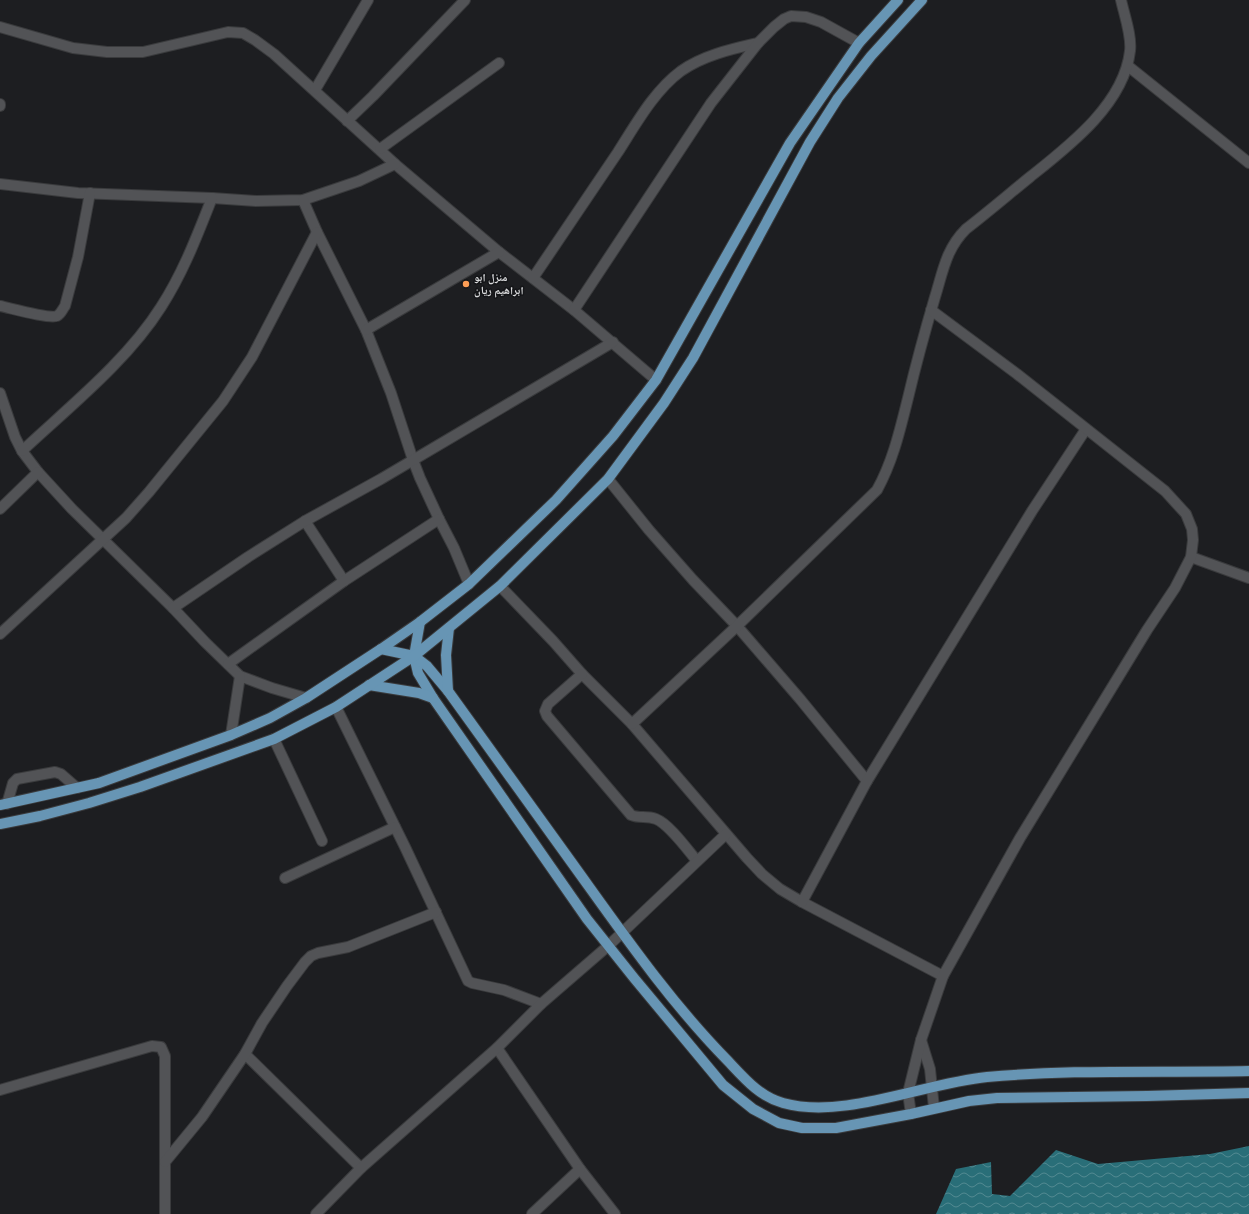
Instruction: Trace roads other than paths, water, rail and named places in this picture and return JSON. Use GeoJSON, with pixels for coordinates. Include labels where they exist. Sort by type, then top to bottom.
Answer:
{"type":"FeatureCollection","features":[{"type":"Feature","properties":{"kind":"main road"},"geometry":{"type":"LineString","coordinates":[[3,804],[99,783],[231,735],[270,718],[306,698],[381,649],[420,622],[469,584],[556,500],[613,436],[656,380],[790,143],[859,43],[898,0]]}},
{"type":"Feature","properties":{"kind":"main road"},"geometry":{"type":"LineString","coordinates":[[0,824],[40,816],[140,787],[274,739],[336,706],[414,656],[500,586],[608,479],[664,402],[693,358],[810,142],[838,98],[871,56],[922,0]]}},
{"type":"Feature","properties":{"kind":"main road"},"geometry":{"type":"LineString","coordinates":[[420,622],[414,656],[418,673],[433,698],[583,913],[608,946],[723,1085],[753,1109],[779,1123],[802,1128],[818,1129],[855,1125],[969,1101],[997,1098],[1249,1093]]}},
{"type":"Feature","properties":{"kind":"main road"},"geometry":{"type":"LineString","coordinates":[[448,691],[446,655],[449,628]]}},
{"type":"Feature","properties":{"kind":"main road"},"geometry":{"type":"LineString","coordinates":[[381,649],[414,656],[427,666],[448,691],[622,932],[702,1035],[748,1082],[766,1096],[783,1103],[809,1108],[845,1105],[908,1093],[968,1079],[1060,1073],[1123,1071],[1249,1071]]}},
{"type":"Feature","properties":{"kind":"main road"},"geometry":{"type":"LineString","coordinates":[[368,685],[419,693],[433,698]]}},
{"type":"Feature","properties":{"kind":"street"},"geometry":{"type":"LineString","coordinates":[[315,90],[368,0]]}},
{"type":"Feature","properties":{"kind":"street"},"geometry":{"type":"LineString","coordinates":[[347,120],[373,96],[465,0]]}},
{"type":"Feature","properties":{"kind":"street"},"geometry":{"type":"LineString","coordinates":[[632,724],[737,626],[877,490],[886,474],[896,444],[931,310],[951,248],[956,239],[966,229],[1069,146],[1090,126],[1118,88],[1128,66],[1131,49],[1121,0]]}},
{"type":"Feature","properties":{"kind":"street"},"geometry":{"type":"LineString","coordinates":[[574,310],[711,103],[758,43],[774,27],[784,19],[791,16],[806,17],[821,22],[859,43]]}},
{"type":"Feature","properties":{"kind":"street"},"geometry":{"type":"LineString","coordinates":[[0,27],[73,48],[107,52],[143,52],[220,33],[243,33],[274,54],[395,164],[499,252],[613,342],[656,380]]}},
{"type":"Feature","properties":{"kind":"street"},"geometry":{"type":"LineString","coordinates":[[533,278],[646,109],[670,79],[702,59],[726,50],[758,43]]}},
{"type":"Feature","properties":{"kind":"street"},"geometry":{"type":"LineString","coordinates":[[380,149],[499,62]]}},
{"type":"Feature","properties":{"kind":"street"},"geometry":{"type":"LineString","coordinates":[[1128,66],[1249,163]]}},
{"type":"Feature","properties":{"kind":"street"},"geometry":{"type":"LineString","coordinates":[[0,184],[90,193],[256,200],[303,200],[359,181],[395,164]]}},
{"type":"Feature","properties":{"kind":"street"},"geometry":{"type":"LineString","coordinates":[[0,306],[48,317],[54,317],[61,313],[78,257],[90,193]]}},
{"type":"Feature","properties":{"kind":"street"},"geometry":{"type":"LineString","coordinates":[[22,451],[125,354],[160,309],[173,288],[192,249],[212,198]]}},
{"type":"Feature","properties":{"kind":"street"},"geometry":{"type":"LineString","coordinates":[[303,200],[317,232],[366,330],[391,392],[413,460],[469,584]]}},
{"type":"Feature","properties":{"kind":"street"},"geometry":{"type":"LineString","coordinates":[[0,634],[104,539],[149,492],[223,401],[252,357],[317,232]]}},
{"type":"Feature","properties":{"kind":"street"},"geometry":{"type":"LineString","coordinates":[[366,330],[499,252]]}},
{"type":"Feature","properties":{"kind":"street"},"geometry":{"type":"LineString","coordinates":[[911,1114],[908,1093],[921,1040],[943,976],[1020,838],[1147,630],[1175,588],[1191,557],[1194,540],[1192,529],[1186,514],[1166,491],[1017,374],[931,310]]}},
{"type":"Feature","properties":{"kind":"street"},"geometry":{"type":"LineString","coordinates":[[173,608],[248,557],[305,521],[381,479],[613,342]]}},
{"type":"Feature","properties":{"kind":"street"},"geometry":{"type":"LineString","coordinates":[[0,393],[15,437],[22,451],[38,472],[72,509],[104,539],[205,642],[240,676],[272,688],[306,698]]}},
{"type":"Feature","properties":{"kind":"street"},"geometry":{"type":"LineString","coordinates":[[802,902],[867,781],[1032,511],[1086,429]]}},
{"type":"Feature","properties":{"kind":"street"},"geometry":{"type":"LineString","coordinates":[[0,510],[38,472]]}},
{"type":"Feature","properties":{"kind":"street"},"geometry":{"type":"LineString","coordinates":[[608,479],[649,530],[693,580],[737,626],[800,699],[867,781]]}},
{"type":"Feature","properties":{"kind":"street"},"geometry":{"type":"LineString","coordinates":[[228,664],[344,581],[439,519]]}},
{"type":"Feature","properties":{"kind":"street"},"geometry":{"type":"LineString","coordinates":[[305,521],[344,581]]}},
{"type":"Feature","properties":{"kind":"street"},"geometry":{"type":"LineString","coordinates":[[1191,557],[1249,578]]}},
{"type":"Feature","properties":{"kind":"street"},"geometry":{"type":"LineString","coordinates":[[500,586],[553,641],[582,674],[632,724],[762,874],[780,889],[802,902],[943,976]]}},
{"type":"Feature","properties":{"kind":"street"},"geometry":{"type":"LineString","coordinates":[[582,674],[548,704],[545,711],[547,716],[632,815],[638,818],[654,818],[664,822],[697,861]]}},
{"type":"Feature","properties":{"kind":"street"},"geometry":{"type":"LineString","coordinates":[[231,735],[240,676]]}},
{"type":"Feature","properties":{"kind":"street"},"geometry":{"type":"LineString","coordinates":[[336,706],[468,981],[504,990],[541,1004]]}},
{"type":"Feature","properties":{"kind":"street"},"geometry":{"type":"LineString","coordinates":[[274,739],[322,841]]}},
{"type":"Feature","properties":{"kind":"street"},"geometry":{"type":"LineString","coordinates":[[3,804],[13,783],[17,780],[55,772],[61,774],[77,788]]}},
{"type":"Feature","properties":{"kind":"street"},"geometry":{"type":"LineString","coordinates":[[286,878],[395,827]]}},
{"type":"Feature","properties":{"kind":"street"},"geometry":{"type":"LineString","coordinates":[[316,1214],[361,1168],[497,1048],[522,1025],[541,1004],[608,946],[726,834]]}},
{"type":"Feature","properties":{"kind":"street"},"geometry":{"type":"LineString","coordinates":[[165,1162],[202,1116],[245,1054],[287,986],[311,956],[348,947],[436,912]]}},
{"type":"Feature","properties":{"kind":"street"},"geometry":{"type":"LineString","coordinates":[[921,1040],[930,1069],[934,1108]]}},
{"type":"Feature","properties":{"kind":"street"},"geometry":{"type":"LineString","coordinates":[[0,1090],[152,1046],[161,1047],[165,1056],[165,1214]]}},
{"type":"Feature","properties":{"kind":"street"},"geometry":{"type":"LineString","coordinates":[[497,1048],[580,1169],[615,1214]]}},
{"type":"Feature","properties":{"kind":"street"},"geometry":{"type":"LineString","coordinates":[[245,1054],[361,1168]]}},
{"type":"Feature","properties":{"kind":"street"},"geometry":{"type":"LineString","coordinates":[[532,1214],[580,1169]]}},
{"type":"Feature","properties":{"kind":"water"},"geometry":{"type":"Polygon","coordinates":[[[1249,1146],[1249,1214],[936,1214],[956,1169],[991,1162],[992,1194],[1010,1196],[1056,1150],[1098,1164],[1210,1154],[1249,1146]]]}},
{"type":"Feature","properties":{"kind":"place","name":"منزل ابو ابراهيم ريان"},"geometry":{"type":"Point","coordinates":[466,284]}}]}
